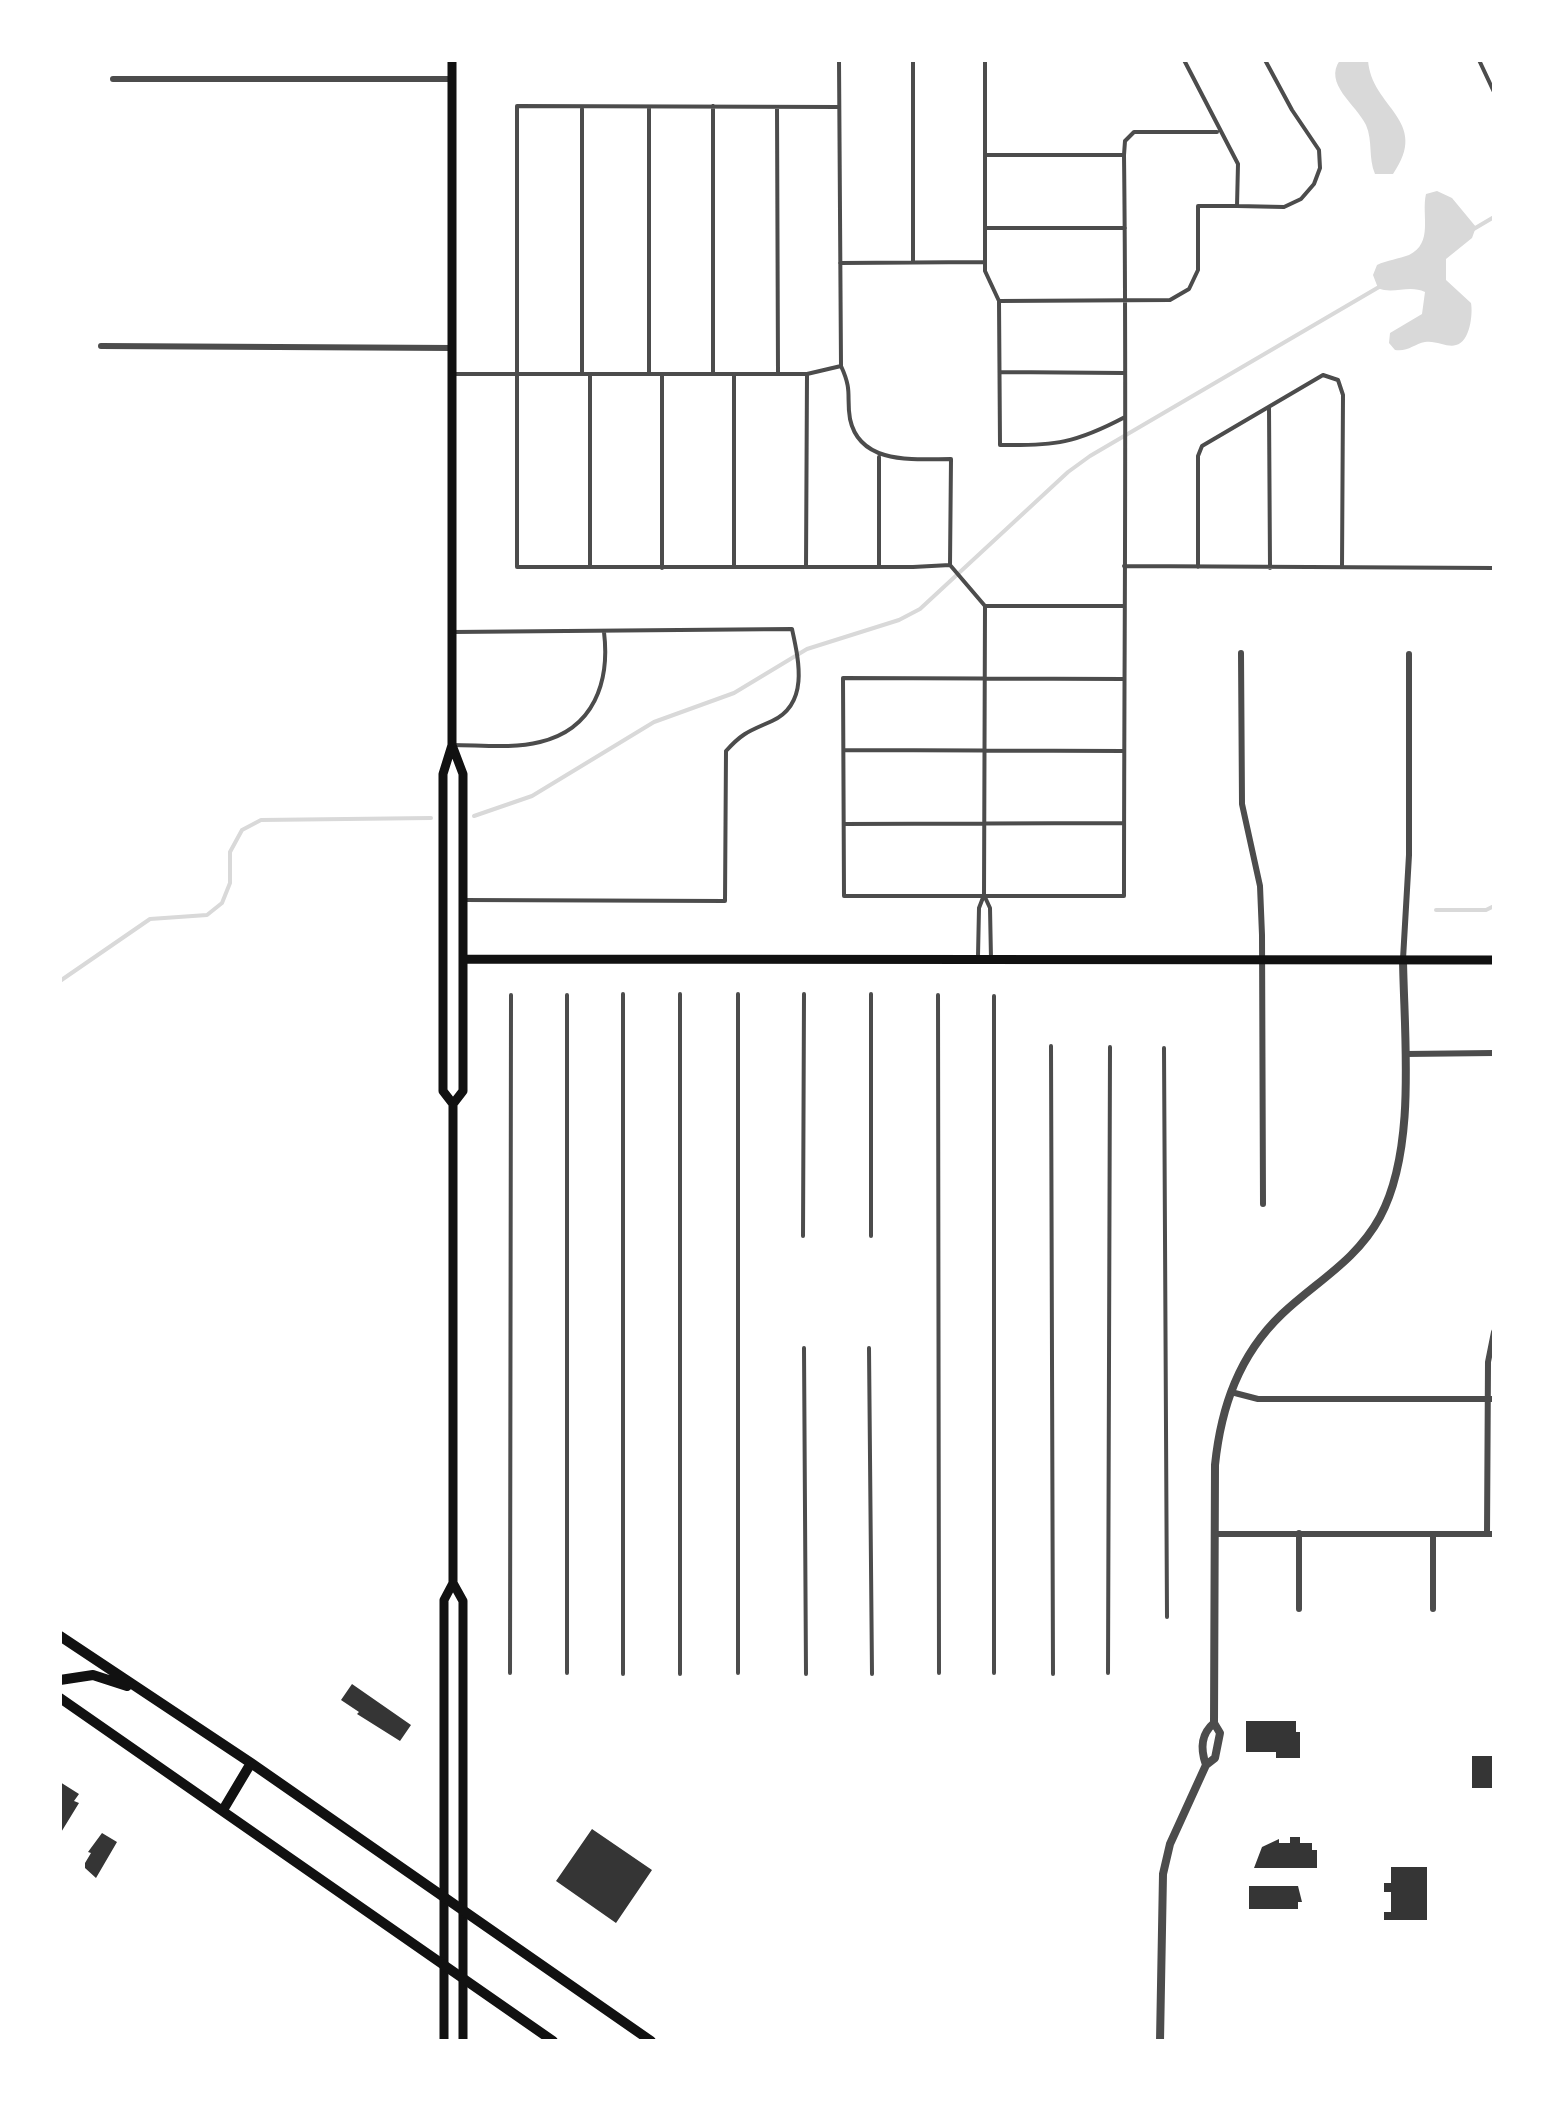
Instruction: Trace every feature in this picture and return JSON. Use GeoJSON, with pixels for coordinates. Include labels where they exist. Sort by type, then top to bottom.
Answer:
{"type":"FeatureCollection","features":[{"type":"Feature","properties":{"kind":"main road"},"geometry":{"type":"LineString","coordinates":[[452,60],[453,632],[452,744],[444,774],[443,812],[443,1091],[453,1104]]}},
{"type":"Feature","properties":{"kind":"main road"},"geometry":{"type":"LineString","coordinates":[[444,2041],[444,1600],[453,1583],[453,1104],[462,1091],[464,959],[463,774],[452,744]]}},
{"type":"Feature","properties":{"kind":"main road"},"geometry":{"type":"LineString","coordinates":[[464,959],[1494,960]]}},
{"type":"Feature","properties":{"kind":"main road"},"geometry":{"type":"LineString","coordinates":[[453,1583],[463,1601],[463,2041]]}},
{"type":"Feature","properties":{"kind":"main road"},"geometry":{"type":"LineString","coordinates":[[60,1636],[251,1763],[651,2041]]}},
{"type":"Feature","properties":{"kind":"main road"},"geometry":{"type":"LineString","coordinates":[[60,1680],[104,1676],[151,1696]]}},
{"type":"Feature","properties":{"kind":"main road"},"geometry":{"type":"LineString","coordinates":[[60,1698],[553,2041]]}},
{"type":"Feature","properties":{"kind":"main road"},"geometry":{"type":"LineString","coordinates":[[223,1810],[251,1763]]}},
{"type":"Feature","properties":{"kind":"street"},"geometry":{"type":"LineString","coordinates":[[113,79],[452,79]]}},
{"type":"Feature","properties":{"kind":"street"},"geometry":{"type":"LineString","coordinates":[[101,346],[452,348]]}},
{"type":"Feature","properties":{"kind":"street"},"geometry":{"type":"LineString","coordinates":[[1241,653],[1242,804],[1260,886],[1262,1204]]}},
{"type":"Feature","properties":{"kind":"street"},"geometry":{"type":"LineString","coordinates":[[1160,2041],[1163,1874],[1170,1844],[1206,1765],[1215,1758],[1220,1733],[1214,1723],[1215,1465],[1219,1430],[1230,1392],[1256,1343],[1284,1312],[1344,1265],[1380,1217],[1396,1174],[1402,1143],[1409,654]]}},
{"type":"Feature","properties":{"kind":"street"},"geometry":{"type":"LineString","coordinates":[[1404,1054],[1494,1053]]}},
{"type":"Feature","properties":{"kind":"street"},"geometry":{"type":"LineString","coordinates":[[1216,1534],[1491,1534],[1488,1362],[1494,1332]]}},
{"type":"Feature","properties":{"kind":"street"},"geometry":{"type":"LineString","coordinates":[[1230,1392],[1258,1399],[1490,1400]]}},
{"type":"Feature","properties":{"kind":"street"},"geometry":{"type":"LineString","coordinates":[[1299,1534],[1299,1609]]}},
{"type":"Feature","properties":{"kind":"street"},"geometry":{"type":"LineString","coordinates":[[1434,1534],[1434,1609]]}},
{"type":"Feature","properties":{"kind":"street"},"geometry":{"type":"LineString","coordinates":[[1206,1765],[1201,1752],[1205,1731],[1214,1723]]}},
{"type":"Feature","properties":{"kind":"lane"},"geometry":{"type":"LineString","coordinates":[[840,60],[842,366],[850,386],[850,420],[860,440],[879,455],[951,459],[952,566],[985,606],[984,895],[979,908],[978,960]]}},
{"type":"Feature","properties":{"kind":"lane"},"geometry":{"type":"LineString","coordinates":[[913,60],[913,262]]}},
{"type":"Feature","properties":{"kind":"lane"},"geometry":{"type":"LineString","coordinates":[[985,60],[985,272],[1000,301],[1000,445],[1052,446],[1088,436],[1124,417]]}},
{"type":"Feature","properties":{"kind":"lane"},"geometry":{"type":"LineString","coordinates":[[1184,60],[1238,164],[1236,206]]}},
{"type":"Feature","properties":{"kind":"lane"},"geometry":{"type":"LineString","coordinates":[[1000,301],[1170,300],[1189,289],[1198,270],[1198,206],[1284,207],[1301,199],[1314,184],[1320,168],[1319,150],[1266,60]]}},
{"type":"Feature","properties":{"kind":"lane"},"geometry":{"type":"LineString","coordinates":[[1479,60],[1494,92]]}},
{"type":"Feature","properties":{"kind":"lane"},"geometry":{"type":"LineString","coordinates":[[839,106],[517,106],[517,567],[952,566]]}},
{"type":"Feature","properties":{"kind":"lane"},"geometry":{"type":"LineString","coordinates":[[582,106],[582,374]]}},
{"type":"Feature","properties":{"kind":"lane"},"geometry":{"type":"LineString","coordinates":[[649,106],[649,374]]}},
{"type":"Feature","properties":{"kind":"lane"},"geometry":{"type":"LineString","coordinates":[[714,106],[714,374]]}},
{"type":"Feature","properties":{"kind":"lane"},"geometry":{"type":"LineString","coordinates":[[777,106],[778,374]]}},
{"type":"Feature","properties":{"kind":"lane"},"geometry":{"type":"LineString","coordinates":[[1124,679],[843,678],[844,896],[1124,896],[1125,141],[1134,132],[1219,132]]}},
{"type":"Feature","properties":{"kind":"lane"},"geometry":{"type":"LineString","coordinates":[[986,155],[1124,155]]}},
{"type":"Feature","properties":{"kind":"lane"},"geometry":{"type":"LineString","coordinates":[[986,228],[1124,228]]}},
{"type":"Feature","properties":{"kind":"lane"},"geometry":{"type":"LineString","coordinates":[[840,263],[985,262]]}},
{"type":"Feature","properties":{"kind":"lane"},"geometry":{"type":"LineString","coordinates":[[453,374],[807,374],[842,366]]}},
{"type":"Feature","properties":{"kind":"lane"},"geometry":{"type":"LineString","coordinates":[[1000,372],[1124,373]]}},
{"type":"Feature","properties":{"kind":"lane"},"geometry":{"type":"LineString","coordinates":[[590,374],[590,567]]}},
{"type":"Feature","properties":{"kind":"lane"},"geometry":{"type":"LineString","coordinates":[[662,374],[662,568]]}},
{"type":"Feature","properties":{"kind":"lane"},"geometry":{"type":"LineString","coordinates":[[734,374],[734,566]]}},
{"type":"Feature","properties":{"kind":"lane"},"geometry":{"type":"LineString","coordinates":[[806,567],[807,374]]}},
{"type":"Feature","properties":{"kind":"lane"},"geometry":{"type":"LineString","coordinates":[[1198,567],[1198,456],[1202,446],[1323,375],[1338,380],[1342,395],[1342,567]]}},
{"type":"Feature","properties":{"kind":"lane"},"geometry":{"type":"LineString","coordinates":[[1269,407],[1270,568]]}},
{"type":"Feature","properties":{"kind":"lane"},"geometry":{"type":"LineString","coordinates":[[879,455],[880,567]]}},
{"type":"Feature","properties":{"kind":"lane"},"geometry":{"type":"LineString","coordinates":[[1124,566],[1494,568]]}},
{"type":"Feature","properties":{"kind":"lane"},"geometry":{"type":"LineString","coordinates":[[985,606],[1124,606]]}},
{"type":"Feature","properties":{"kind":"lane"},"geometry":{"type":"LineString","coordinates":[[453,632],[792,629],[798,658],[794,702],[777,720],[743,732],[726,751],[725,900],[464,900]]}},
{"type":"Feature","properties":{"kind":"lane"},"geometry":{"type":"LineString","coordinates":[[452,744],[537,743],[559,736],[585,717],[603,686],[607,657],[604,632]]}},
{"type":"Feature","properties":{"kind":"lane"},"geometry":{"type":"LineString","coordinates":[[844,750],[1124,751]]}},
{"type":"Feature","properties":{"kind":"lane"},"geometry":{"type":"LineString","coordinates":[[844,824],[1124,823]]}},
{"type":"Feature","properties":{"kind":"lane"},"geometry":{"type":"LineString","coordinates":[[984,895],[990,908],[991,960]]}},
{"type":"Feature","properties":{"kind":"lane"},"geometry":{"type":"LineString","coordinates":[[510,1673],[511,994]]}},
{"type":"Feature","properties":{"kind":"lane"},"geometry":{"type":"LineString","coordinates":[[623,1674],[624,994]]}},
{"type":"Feature","properties":{"kind":"lane"},"geometry":{"type":"LineString","coordinates":[[680,994],[680,1674]]}},
{"type":"Feature","properties":{"kind":"lane"},"geometry":{"type":"LineString","coordinates":[[738,994],[738,1673]]}},
{"type":"Feature","properties":{"kind":"lane"},"geometry":{"type":"LineString","coordinates":[[803,1236],[804,994]]}},
{"type":"Feature","properties":{"kind":"lane"},"geometry":{"type":"LineString","coordinates":[[871,994],[871,1236]]}},
{"type":"Feature","properties":{"kind":"lane"},"geometry":{"type":"LineString","coordinates":[[566,995],[567,1673]]}},
{"type":"Feature","properties":{"kind":"lane"},"geometry":{"type":"LineString","coordinates":[[938,995],[939,1673]]}},
{"type":"Feature","properties":{"kind":"lane"},"geometry":{"type":"LineString","coordinates":[[994,996],[994,1673]]}},
{"type":"Feature","properties":{"kind":"lane"},"geometry":{"type":"LineString","coordinates":[[1051,1046],[1053,1674]]}},
{"type":"Feature","properties":{"kind":"lane"},"geometry":{"type":"LineString","coordinates":[[1108,1674],[1110,1047]]}},
{"type":"Feature","properties":{"kind":"lane"},"geometry":{"type":"LineString","coordinates":[[1164,1048],[1167,1617]]}},
{"type":"Feature","properties":{"kind":"lane"},"geometry":{"type":"LineString","coordinates":[[804,1348],[806,1674]]}},
{"type":"Feature","properties":{"kind":"lane"},"geometry":{"type":"LineString","coordinates":[[869,1348],[872,1674]]}},
{"type":"Feature","properties":{"kind":"shaded area"},"geometry":{"type":"Polygon","coordinates":[[[1340,60],[1368,60],[1371,76],[1403,127],[1403,156],[1393,174],[1375,174],[1366,125],[1335,77],[1340,60]]]}},
{"type":"Feature","properties":{"kind":"shaded area"},"geometry":{"type":"Polygon","coordinates":[[[1437,191],[1452,198],[1476,227],[1472,238],[1446,259],[1446,280],[1471,303],[1470,327],[1465,339],[1456,345],[1425,342],[1395,350],[1389,343],[1390,333],[1422,314],[1425,292],[1378,288],[1373,275],[1377,265],[1417,250],[1424,236],[1426,194],[1437,191]]]}},
{"type":"Feature","properties":{"kind":"building"},"geometry":{"type":"Polygon","coordinates":[[[352,1684],[411,1725],[400,1741],[341,1700],[352,1684]]]}},
{"type":"Feature","properties":{"kind":"building"},"geometry":{"type":"Polygon","coordinates":[[[1246,1721],[1296,1721],[1300,1758],[1276,1758],[1276,1752],[1246,1752],[1246,1721]]]}},
{"type":"Feature","properties":{"kind":"building"},"geometry":{"type":"Polygon","coordinates":[[[1472,1756],[1494,1756],[1494,1788],[1472,1788],[1472,1756]]]}},
{"type":"Feature","properties":{"kind":"building"},"geometry":{"type":"Polygon","coordinates":[[[60,1782],[79,1794],[74,1801],[79,1803],[60,1834],[60,1782]]]}},
{"type":"Feature","properties":{"kind":"building"},"geometry":{"type":"Polygon","coordinates":[[[592,1829],[652,1870],[616,1923],[556,1881],[592,1829]]]}},
{"type":"Feature","properties":{"kind":"building"},"geometry":{"type":"Polygon","coordinates":[[[102,1833],[117,1842],[96,1878],[85,1863],[102,1833]]]}},
{"type":"Feature","properties":{"kind":"building"},"geometry":{"type":"Polygon","coordinates":[[[1290,1837],[1300,1837],[1300,1843],[1312,1843],[1312,1850],[1317,1850],[1317,1868],[1254,1868],[1262,1847],[1279,1839],[1279,1843],[1290,1843],[1290,1837]]]}},
{"type":"Feature","properties":{"kind":"building"},"geometry":{"type":"Polygon","coordinates":[[[1391,1867],[1427,1867],[1427,1920],[1384,1920],[1384,1912],[1391,1912],[1391,1892],[1384,1892],[1384,1883],[1391,1883],[1391,1867]]]}},
{"type":"Feature","properties":{"kind":"building"},"geometry":{"type":"Polygon","coordinates":[[[1249,1886],[1298,1886],[1302,1902],[1298,1902],[1298,1909],[1249,1909],[1249,1886]]]}},
{"type":"Feature","properties":{"kind":"waterway"},"geometry":{"type":"LineString","coordinates":[[1472,230],[1494,217]]}},
{"type":"Feature","properties":{"kind":"waterway"},"geometry":{"type":"LineString","coordinates":[[474,816],[532,796],[654,722],[734,693],[807,649],[899,620],[920,609],[1090,456],[1379,287]]}},
{"type":"Feature","properties":{"kind":"waterway"},"geometry":{"type":"LineString","coordinates":[[60,981],[150,919],[207,915],[222,903],[230,883],[230,852],[242,830],[261,820],[431,818]]}},
{"type":"Feature","properties":{"kind":"waterway"},"geometry":{"type":"LineString","coordinates":[[1436,910],[1486,910],[1494,906]]}}]}
